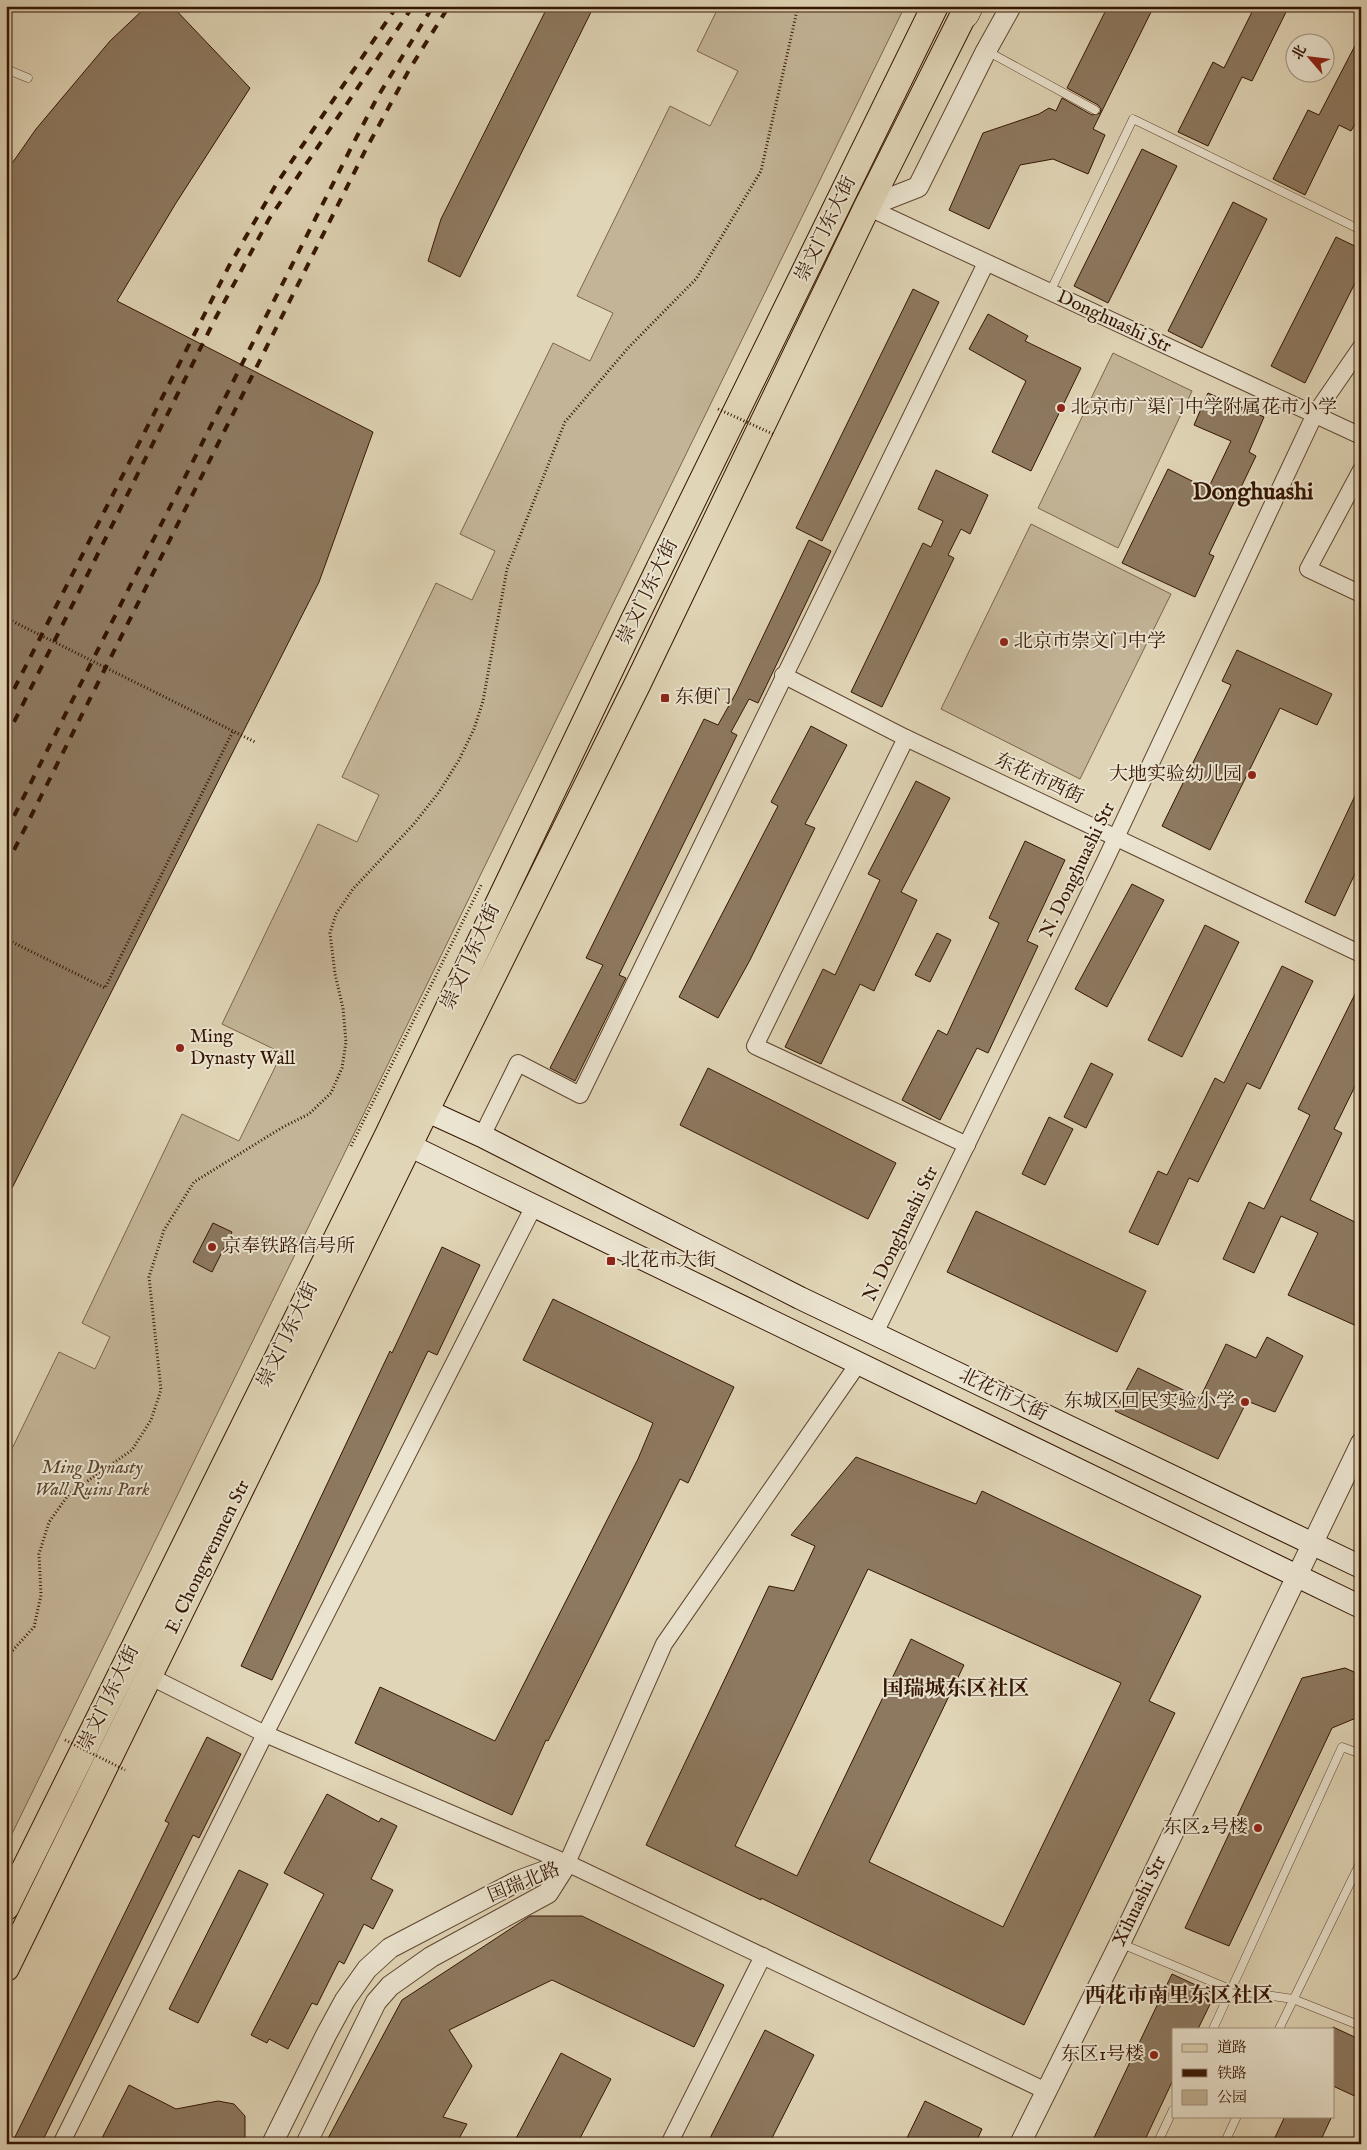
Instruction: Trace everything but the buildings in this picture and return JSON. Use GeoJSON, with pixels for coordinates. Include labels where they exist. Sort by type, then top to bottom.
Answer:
{"type":"FeatureCollection","features":[{"type":"Feature","properties":{"kind":"main road","name":"崇文门东大街"},"geometry":{"type":"LineString","coordinates":[[415,1105],[637,613],[935,6]]}},
{"type":"Feature","properties":{"kind":"main road","name":"崇文门东大街"},"geometry":{"type":"LineString","coordinates":[[415,1105],[638,683],[867,207],[967,9]]}},
{"type":"Feature","properties":{"kind":"main road","name":"北花市大街"},"geometry":{"type":"LineString","coordinates":[[415,1105],[482,1136],[800,1298],[1361,1566]]}},
{"type":"Feature","properties":{"kind":"main road"},"geometry":{"type":"LineString","coordinates":[[398,1140],[415,1105]]}},
{"type":"Feature","properties":{"kind":"main road","name":"崇文门东大街"},"geometry":{"type":"LineString","coordinates":[[6,1907],[398,1140]]}},
{"type":"Feature","properties":{"kind":"main road","name":"北花市大街"},"geometry":{"type":"LineString","coordinates":[[398,1140],[1361,1606]]}},
{"type":"Feature","properties":{"kind":"main road","name":"E. Chongwenmen Str"},"geometry":{"type":"LineString","coordinates":[[6,1968],[149,1676],[398,1140]]}},
{"type":"Feature","properties":{"kind":"street"},"geometry":{"type":"LineString","coordinates":[[867,207],[918,187],[986,51],[1011,6]]}},
{"type":"Feature","properties":{"kind":"street","name":"Donghuashi Str"},"geometry":{"type":"LineString","coordinates":[[867,207],[1361,436]]}},
{"type":"Feature","properties":{"kind":"street"},"geometry":{"type":"LineString","coordinates":[[482,1136],[518,1063],[580,1095],[986,263]]}},
{"type":"Feature","properties":{"kind":"street","name":"N. Donghuashi Str"},"geometry":{"type":"LineString","coordinates":[[876,1333],[1116,838],[1315,414],[1361,347]]}},
{"type":"Feature","properties":{"kind":"street"},"geometry":{"type":"LineString","coordinates":[[1361,470],[1308,569],[1361,594]]}},
{"type":"Feature","properties":{"kind":"street","name":"东花市西街"},"geometry":{"type":"LineString","coordinates":[[783,676],[906,738],[1361,954]]}},
{"type":"Feature","properties":{"kind":"street"},"geometry":{"type":"LineString","coordinates":[[906,738],[755,1046],[967,1146]]}},
{"type":"Feature","properties":{"kind":"street"},"geometry":{"type":"LineString","coordinates":[[61,2144],[265,1734],[534,1206]]}},
{"type":"Feature","properties":{"kind":"street"},"geometry":{"type":"LineString","coordinates":[[567,1863],[664,1644],[858,1364]]}},
{"type":"Feature","properties":{"kind":"street"},"geometry":{"type":"LineString","coordinates":[[1312,1544],[1361,1443]]}},
{"type":"Feature","properties":{"kind":"street","name":"Xihuashi Str"},"geometry":{"type":"LineString","coordinates":[[1020,2144],[1120,1943],[1312,1544]]}},
{"type":"Feature","properties":{"kind":"street"},"geometry":{"type":"LineString","coordinates":[[149,1676],[265,1734],[567,1863],[1046,2091]]}},
{"type":"Feature","properties":{"kind":"street","name":"国瑞北路"},"geometry":{"type":"LineString","coordinates":[[272,2144],[341,2008],[373,1964],[390,1948],[518,1881],[567,1863]]}},
{"type":"Feature","properties":{"kind":"street","name":"国瑞北路"},"geometry":{"type":"LineString","coordinates":[[306,2144],[376,2002],[390,1986],[431,1957],[548,1893],[567,1863]]}},
{"type":"Feature","properties":{"kind":"street"},"geometry":{"type":"LineString","coordinates":[[669,2144],[763,1956]]}},
{"type":"Feature","properties":{"kind":"lane"},"geometry":{"type":"LineString","coordinates":[[986,51],[1095,110]]}},
{"type":"Feature","properties":{"kind":"lane"},"geometry":{"type":"LineString","coordinates":[[6,69],[28,78]]}},
{"type":"Feature","properties":{"kind":"lane"},"geometry":{"type":"LineString","coordinates":[[1050,293],[1134,119],[1361,230]]}},
{"type":"Feature","properties":{"kind":"lane"},"geometry":{"type":"LineString","coordinates":[[1213,2028],[1342,1748],[1361,1754]]}},
{"type":"Feature","properties":{"kind":"lane"},"geometry":{"type":"LineString","coordinates":[[1279,2028],[1361,1861]]}},
{"type":"Feature","properties":{"kind":"lane"},"geometry":{"type":"LineString","coordinates":[[1120,1943],[1232,1990],[1293,1999],[1361,2026]]}},
{"type":"Feature","properties":{"kind":"lane"},"geometry":{"type":"LineString","coordinates":[[1157,2144],[1172,2112]]}},
{"type":"Feature","properties":{"kind":"lane"},"geometry":{"type":"LineString","coordinates":[[1224,2144],[1236,2118]]}},
{"type":"Feature","properties":{"kind":"path"},"geometry":{"type":"LineString","coordinates":[[6,1653],[13,1650],[34,1627],[41,1595],[39,1554],[49,1522],[68,1494],[132,1450],[151,1420],[161,1390],[149,1277],[164,1230],[194,1182],[283,1127],[309,1114],[331,1093],[342,1068],[346,1042],[346,1025],[334,974],[330,933],[336,914],[352,889],[413,824],[439,792],[460,760],[474,729],[483,701],[508,569],[565,422],[628,348],[696,279],[761,170],[798,6]]}},
{"type":"Feature","properties":{"kind":"path"},"geometry":{"type":"LineString","coordinates":[[718,409],[775,435]]}},
{"type":"Feature","properties":{"kind":"path"},"geometry":{"type":"LineString","coordinates":[[6,618],[255,742]]}},
{"type":"Feature","properties":{"kind":"path"},"geometry":{"type":"LineString","coordinates":[[6,938],[105,988],[233,731]]}},
{"type":"Feature","properties":{"kind":"path"},"geometry":{"type":"LineString","coordinates":[[65,1740],[125,1770]]}},
{"type":"Feature","properties":{"kind":"green space","name":"Ming Dynasty Wall Ruins Park"},"geometry":{"type":"Polygon","coordinates":[[[719,6],[905,6],[6,1846],[6,1461],[59,1352],[95,1369],[110,1337],[82,1323],[182,1114],[239,1141],[282,1053],[222,1024],[318,824],[357,842],[379,795],[342,777],[436,583],[472,600],[495,551],[460,534],[553,343],[590,361],[613,313],[577,296],[670,106],[710,126],[738,71],[697,51],[719,6]]]}},
{"type":"Feature","properties":{"kind":"green space"},"geometry":{"type":"Polygon","coordinates":[[[1113,353],[1192,391],[1118,548],[1038,508],[1113,353]]]}},
{"type":"Feature","properties":{"kind":"green space"},"geometry":{"type":"Polygon","coordinates":[[[1031,524],[1171,594],[1080,779],[941,709],[1031,524]]]}},
{"type":"Feature","properties":{"kind":"railway"},"geometry":{"type":"LineString","coordinates":[[6,705],[229,266],[277,183],[397,6]]}},
{"type":"Feature","properties":{"kind":"railway"},"geometry":{"type":"LineString","coordinates":[[6,738],[215,319],[269,219],[413,6]]}},
{"type":"Feature","properties":{"kind":"railway"},"geometry":{"type":"LineString","coordinates":[[6,832],[353,144],[377,98],[433,6]]}},
{"type":"Feature","properties":{"kind":"railway"},"geometry":{"type":"LineString","coordinates":[[6,866],[365,151],[409,70],[449,6]]}},
{"type":"Feature","properties":{"kind":"place","name":"北京市广渠门中学附属花市小学"},"geometry":{"type":"Point","coordinates":[1061,408]}},
{"type":"Feature","properties":{"kind":"place","name":"北京市崇文门中学"},"geometry":{"type":"Point","coordinates":[1004,642]}},
{"type":"Feature","properties":{"kind":"place","name":"东便门"},"geometry":{"type":"Point","coordinates":[665,698]}},
{"type":"Feature","properties":{"kind":"place","name":"大地实验幼儿园"},"geometry":{"type":"Point","coordinates":[1252,775]}},
{"type":"Feature","properties":{"kind":"place","name":"Ming Dynasty Wall"},"geometry":{"type":"Point","coordinates":[180,1048]}},
{"type":"Feature","properties":{"kind":"place","name":"京奉铁路信号所"},"geometry":{"type":"Point","coordinates":[212,1247]}},
{"type":"Feature","properties":{"kind":"place","name":"北花市大街"},"geometry":{"type":"Point","coordinates":[611,1261]}},
{"type":"Feature","properties":{"kind":"place","name":"东城区回民实验小学"},"geometry":{"type":"Point","coordinates":[1245,1402]}},
{"type":"Feature","properties":{"kind":"place","name":"东区2号楼"},"geometry":{"type":"Point","coordinates":[1258,1828]}},
{"type":"Feature","properties":{"kind":"place","name":"东区1号楼"},"geometry":{"type":"Point","coordinates":[1154,2055]}},
{"type":"Feature","properties":{"kind":"district","name":"Donghuashi"},"geometry":{"type":"Point","coordinates":[1253,492]}},
{"type":"Feature","properties":{"kind":"district","name":"国瑞城东区社区"},"geometry":{"type":"Point","coordinates":[956,1689]}},
{"type":"Feature","properties":{"kind":"district","name":"西花市南里东区社区"},"geometry":{"type":"Point","coordinates":[1179,1996]}}]}
